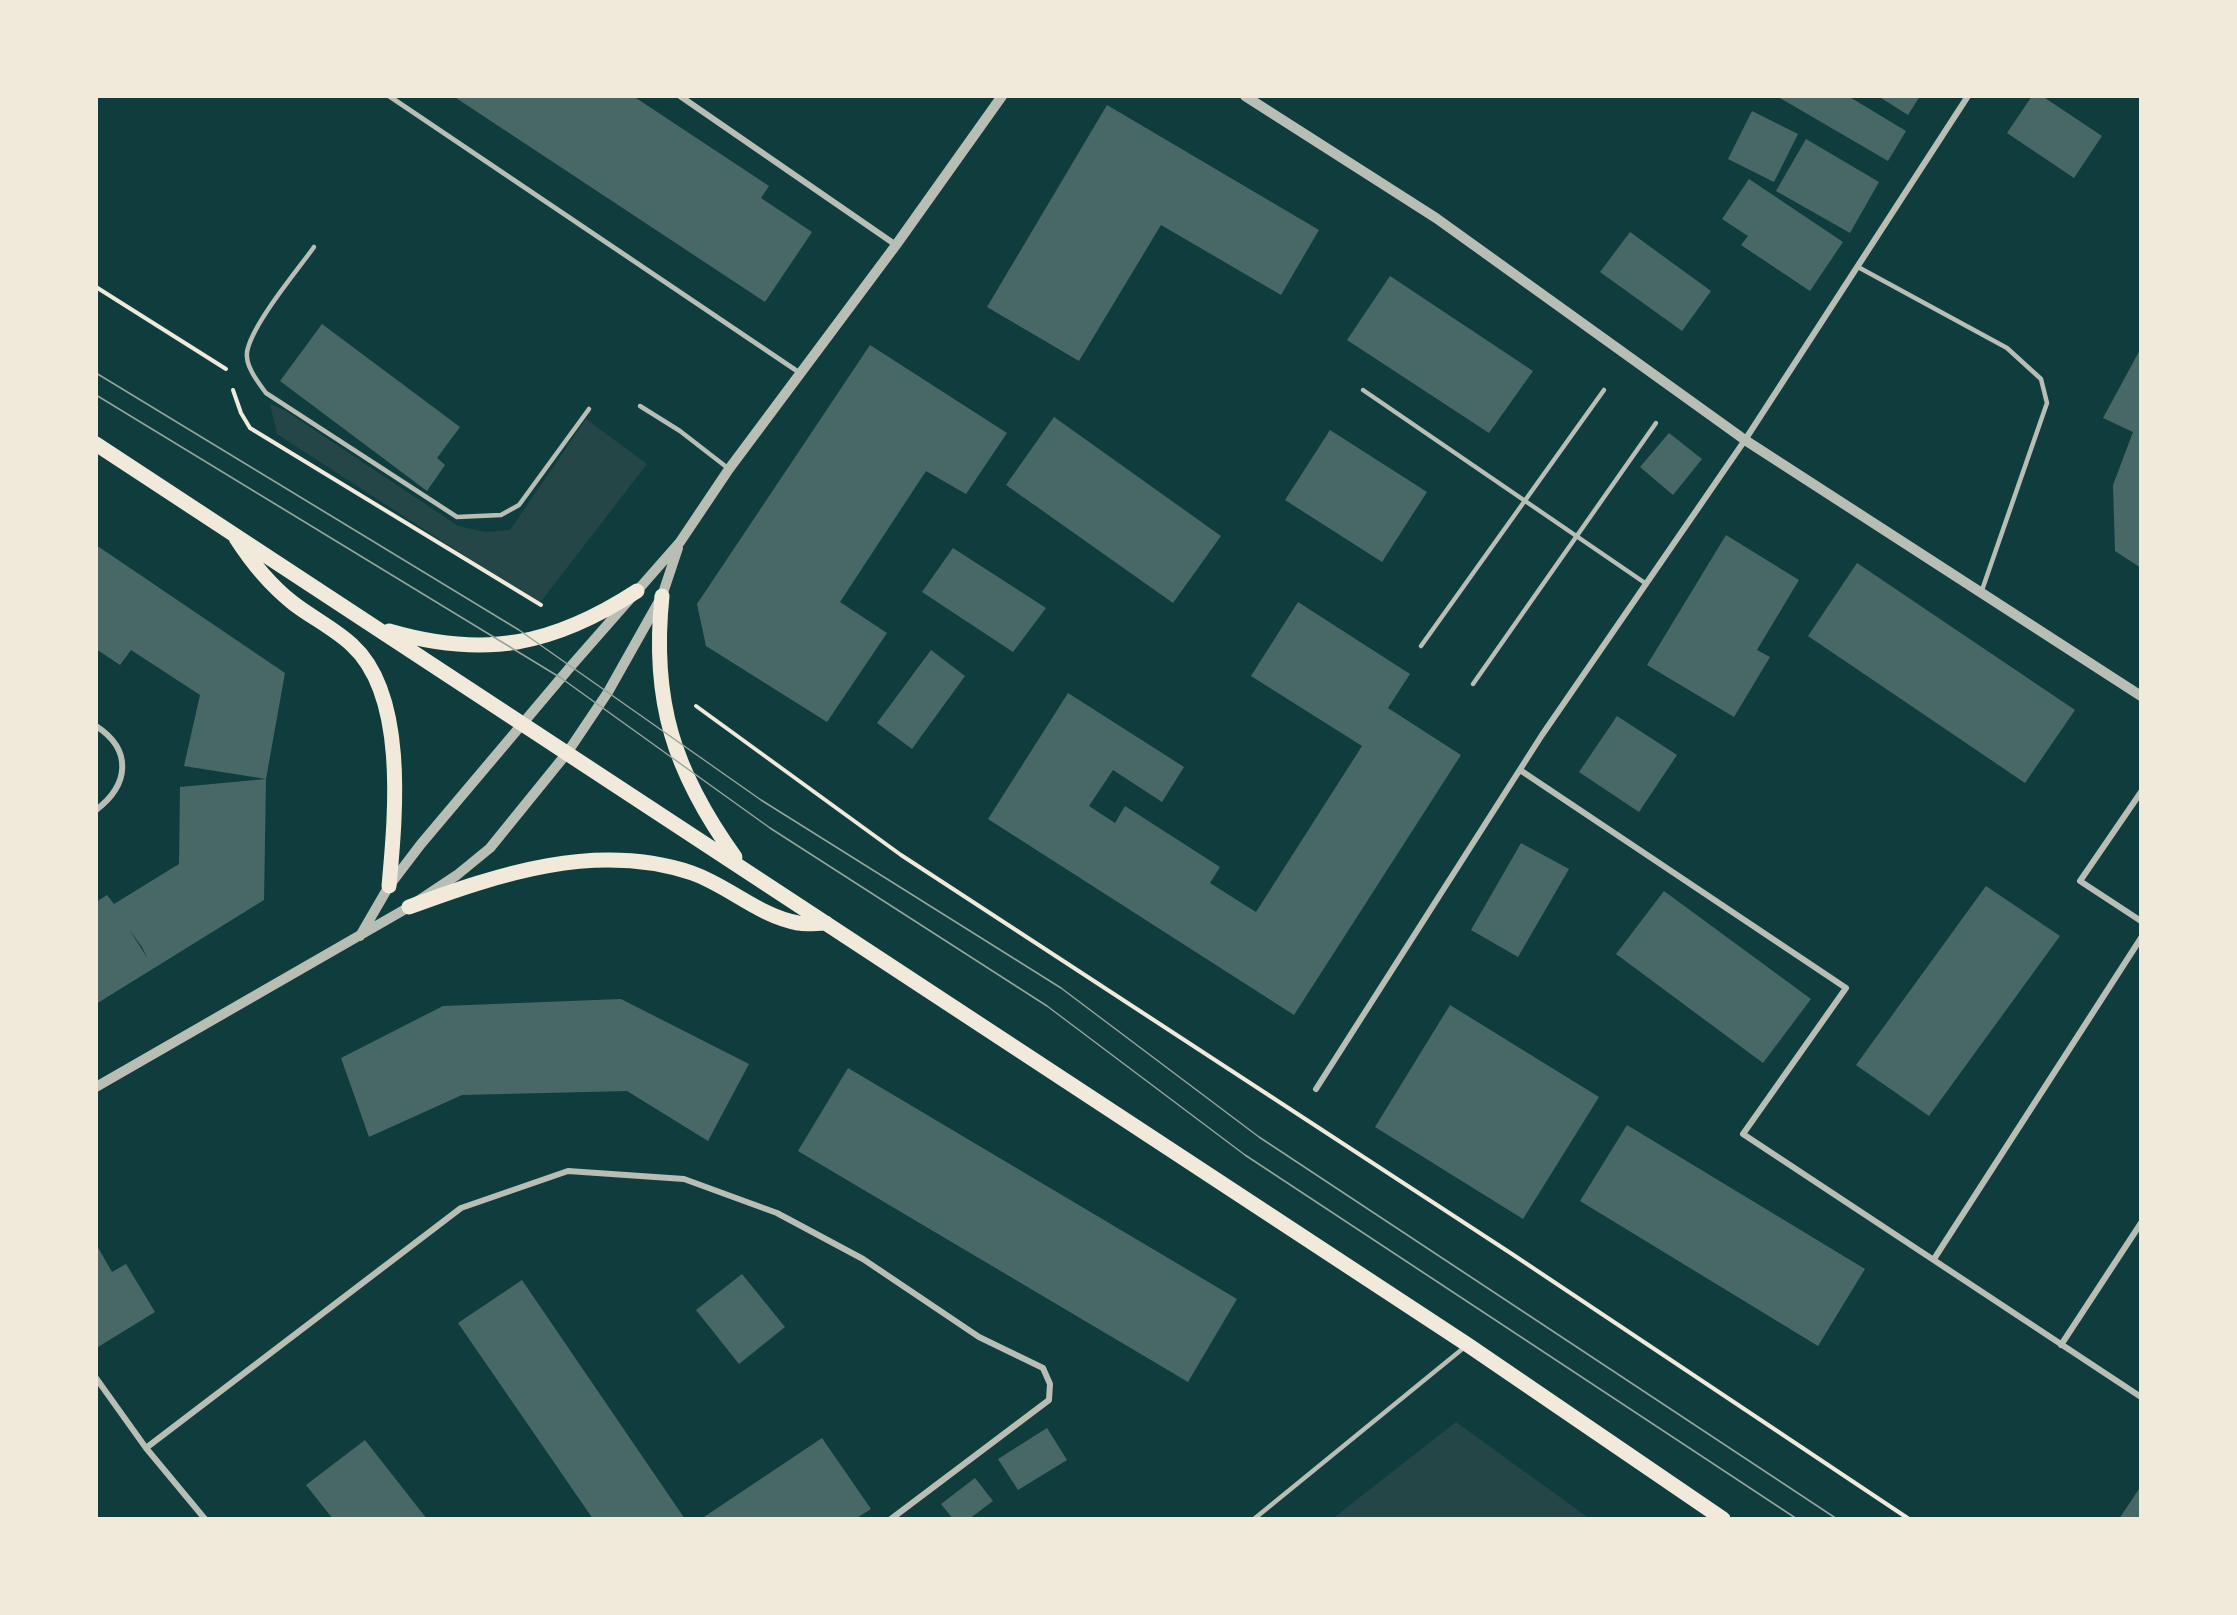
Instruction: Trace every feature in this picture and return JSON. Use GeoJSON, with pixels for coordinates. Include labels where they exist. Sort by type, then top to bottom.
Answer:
{"type":"FeatureCollection","features":[{"type":"Feature","properties":{"kind":"main road"},"geometry":{"type":"LineString","coordinates":[[96,444],[740,864],[826,923],[1468,1345],[1723,1519]]}},
{"type":"Feature","properties":{"kind":"main road"},"geometry":{"type":"LineString","coordinates":[[231,530],[268,582],[353,645],[370,670],[384,702],[396,766],[396,807],[389,886]]}},
{"type":"Feature","properties":{"kind":"main road"},"geometry":{"type":"LineString","coordinates":[[373,626],[440,644],[475,647],[507,644],[531,640],[574,625],[604,612],[637,591]]}},
{"type":"Feature","properties":{"kind":"main road"},"geometry":{"type":"LineString","coordinates":[[662,596],[659,657],[670,735],[694,794],[740,864]]}},
{"type":"Feature","properties":{"kind":"main road"},"geometry":{"type":"LineString","coordinates":[[409,907],[454,890],[534,868],[579,860],[610,859],[649,862],[693,874],[772,915],[800,924],[826,923]]}},
{"type":"Feature","properties":{"kind":"street"},"geometry":{"type":"LineString","coordinates":[[389,96],[800,373]]}},
{"type":"Feature","properties":{"kind":"street"},"geometry":{"type":"LineString","coordinates":[[680,96],[896,245]]}},
{"type":"Feature","properties":{"kind":"street"},"geometry":{"type":"LineString","coordinates":[[360,936],[389,886],[471,783],[681,542],[729,469],[896,245],[1002,96]]}},
{"type":"Feature","properties":{"kind":"street"},"geometry":{"type":"LineString","coordinates":[[1245,96],[1436,218],[1745,440],[2141,696]]}},
{"type":"Feature","properties":{"kind":"street"},"geometry":{"type":"LineString","coordinates":[[1316,1089],[1520,770],[1745,440],[1968,96]]}},
{"type":"Feature","properties":{"kind":"street"},"geometry":{"type":"LineString","coordinates":[[96,1087],[409,907],[457,875],[490,848],[567,753],[608,692],[662,596],[681,542]]}},
{"type":"Feature","properties":{"kind":"street"},"geometry":{"type":"LineString","coordinates":[[96,726],[116,745],[123,770],[121,781],[111,798],[96,810]]}},
{"type":"Feature","properties":{"kind":"street"},"geometry":{"type":"LineString","coordinates":[[1520,770],[1846,988],[1743,1134],[2141,1397]]}},
{"type":"Feature","properties":{"kind":"street"},"geometry":{"type":"LineString","coordinates":[[2141,792],[2080,881],[2141,921]]}},
{"type":"Feature","properties":{"kind":"street"},"geometry":{"type":"LineString","coordinates":[[1934,1259],[2141,938]]}},
{"type":"Feature","properties":{"kind":"street"},"geometry":{"type":"LineString","coordinates":[[146,1448],[461,1208],[568,1171],[684,1179],[777,1213],[863,1259],[979,1337],[1043,1368],[1050,1384],[1048,1400],[891,1519]]}},
{"type":"Feature","properties":{"kind":"street"},"geometry":{"type":"LineString","coordinates":[[2061,1345],[2141,1223]]}},
{"type":"Feature","properties":{"kind":"street"},"geometry":{"type":"LineString","coordinates":[[96,1378],[146,1448],[205,1519]]}},
{"type":"Feature","properties":{"kind":"lane"},"geometry":{"type":"LineString","coordinates":[[314,247],[253,334],[247,354],[254,376],[266,393],[457,518],[501,515],[519,505],[588,410]]}},
{"type":"Feature","properties":{"kind":"lane"},"geometry":{"type":"LineString","coordinates":[[1858,267],[2007,348],[2041,379],[2047,403],[1981,593]]}},
{"type":"Feature","properties":{"kind":"lane"},"geometry":{"type":"LineString","coordinates":[[1363,390],[1645,584]]}},
{"type":"Feature","properties":{"kind":"lane"},"geometry":{"type":"LineString","coordinates":[[1421,646],[1604,390]]}},
{"type":"Feature","properties":{"kind":"lane"},"geometry":{"type":"LineString","coordinates":[[640,406],[680,431],[729,469]]}},
{"type":"Feature","properties":{"kind":"lane"},"geometry":{"type":"LineString","coordinates":[[1473,684],[1656,423]]}},
{"type":"Feature","properties":{"kind":"lane"},"geometry":{"type":"LineString","coordinates":[[1254,1519],[1468,1345]]}},
{"type":"Feature","properties":{"kind":"path"},"geometry":{"type":"LineString","coordinates":[[1283,1104],[1909,1519]]}},
{"type":"Feature","properties":{"kind":"shaded area"},"geometry":{"type":"Polygon","coordinates":[[[270,404],[286,411],[458,526],[486,532],[510,530],[586,419],[647,464],[539,604],[277,434],[270,404]]]}},
{"type":"Feature","properties":{"kind":"shaded area"},"geometry":{"type":"Polygon","coordinates":[[[1456,1422],[1590,1519],[1332,1519],[1456,1422]]]}},
{"type":"Feature","properties":{"kind":"building"},"geometry":{"type":"Polygon","coordinates":[[[453,96],[633,96],[769,186],[761,198],[812,232],[765,302],[453,96]]]}},
{"type":"Feature","properties":{"kind":"building"},"geometry":{"type":"Polygon","coordinates":[[[1781,96],[1848,96],[1906,131],[1888,161],[1780,98],[1781,96]]]}},
{"type":"Feature","properties":{"kind":"building"},"geometry":{"type":"Polygon","coordinates":[[[1878,96],[1920,96],[1908,115],[1878,96]]]}},
{"type":"Feature","properties":{"kind":"building"},"geometry":{"type":"Polygon","coordinates":[[[2032,96],[2042,96],[2102,136],[2074,178],[2007,133],[2032,96]]]}},
{"type":"Feature","properties":{"kind":"building"},"geometry":{"type":"Polygon","coordinates":[[[1107,105],[1319,230],[1281,295],[1161,225],[1079,361],[987,307],[1107,105]]]}},
{"type":"Feature","properties":{"kind":"building"},"geometry":{"type":"Polygon","coordinates":[[[1752,111],[1798,134],[1774,182],[1728,159],[1752,111]]]}},
{"type":"Feature","properties":{"kind":"building"},"geometry":{"type":"Polygon","coordinates":[[[1806,139],[1879,182],[1850,233],[1776,191],[1806,139]]]}},
{"type":"Feature","properties":{"kind":"building"},"geometry":{"type":"Polygon","coordinates":[[[1749,179],[1843,242],[1810,291],[1741,245],[1748,236],[1722,219],[1749,179]]]}},
{"type":"Feature","properties":{"kind":"building"},"geometry":{"type":"Polygon","coordinates":[[[1630,232],[1711,291],[1682,331],[1600,272],[1630,232]]]}},
{"type":"Feature","properties":{"kind":"building"},"geometry":{"type":"Polygon","coordinates":[[[1390,276],[1533,371],[1489,433],[1347,340],[1390,276]]]}},
{"type":"Feature","properties":{"kind":"building"},"geometry":{"type":"Polygon","coordinates":[[[322,324],[460,427],[437,458],[445,465],[427,491],[280,381],[322,324]]]}},
{"type":"Feature","properties":{"kind":"building"},"geometry":{"type":"Polygon","coordinates":[[[870,345],[1007,433],[966,494],[926,471],[840,602],[887,633],[827,722],[706,646],[697,604],[870,345]]]}},
{"type":"Feature","properties":{"kind":"building"},"geometry":{"type":"Polygon","coordinates":[[[2141,348],[2141,568],[2115,551],[2113,485],[2133,432],[2103,418],[2141,348]]]}},
{"type":"Feature","properties":{"kind":"building"},"geometry":{"type":"Polygon","coordinates":[[[1054,417],[1221,536],[1173,603],[1006,485],[1054,417]]]}},
{"type":"Feature","properties":{"kind":"building"},"geometry":{"type":"Polygon","coordinates":[[[1330,430],[1427,492],[1382,562],[1285,500],[1330,430]]]}},
{"type":"Feature","properties":{"kind":"building"},"geometry":{"type":"Polygon","coordinates":[[[1669,433],[1702,459],[1673,495],[1640,467],[1669,433]]]}},
{"type":"Feature","properties":{"kind":"building"},"geometry":{"type":"Polygon","coordinates":[[[1726,535],[1799,580],[1757,650],[1770,657],[1734,717],[1647,665],[1726,535]]]}},
{"type":"Feature","properties":{"kind":"building"},"geometry":{"type":"Polygon","coordinates":[[[96,545],[285,673],[266,779],[184,766],[200,695],[131,650],[120,665],[96,649],[96,545]]]}},
{"type":"Feature","properties":{"kind":"building"},"geometry":{"type":"Polygon","coordinates":[[[953,548],[1046,608],[1013,652],[922,592],[953,548]]]}},
{"type":"Feature","properties":{"kind":"building"},"geometry":{"type":"Polygon","coordinates":[[[1857,563],[2075,710],[2025,783],[1808,636],[1857,563]]]}},
{"type":"Feature","properties":{"kind":"building"},"geometry":{"type":"Polygon","coordinates":[[[1298,602],[1410,674],[1388,708],[1461,755],[1294,1015],[988,819],[1068,693],[1184,767],[1162,802],[1113,770],[1089,806],[1115,823],[1125,806],[1220,867],[1210,883],[1256,912],[1362,746],[1251,676],[1298,602]]]}},
{"type":"Feature","properties":{"kind":"building"},"geometry":{"type":"Polygon","coordinates":[[[931,650],[965,676],[912,749],[877,723],[931,650]]]}},
{"type":"Feature","properties":{"kind":"building"},"geometry":{"type":"Polygon","coordinates":[[[1617,716],[1677,755],[1639,812],[1579,772],[1617,716]]]}},
{"type":"Feature","properties":{"kind":"building"},"geometry":{"type":"Polygon","coordinates":[[[266,779],[264,900],[96,1004],[96,902],[107,895],[114,904],[179,864],[180,787],[266,779]],[[129,929],[148,959],[142,947],[129,929]]]}},
{"type":"Feature","properties":{"kind":"building"},"geometry":{"type":"Polygon","coordinates":[[[1521,843],[1569,869],[1518,957],[1471,930],[1521,843]]]}},
{"type":"Feature","properties":{"kind":"building"},"geometry":{"type":"Polygon","coordinates":[[[1986,886],[2060,936],[1929,1116],[1856,1065],[1986,886]]]}},
{"type":"Feature","properties":{"kind":"building"},"geometry":{"type":"Polygon","coordinates":[[[1664,891],[1811,999],[1763,1063],[1616,954],[1664,891]]]}},
{"type":"Feature","properties":{"kind":"building"},"geometry":{"type":"Polygon","coordinates":[[[621,999],[749,1064],[708,1141],[627,1091],[462,1095],[369,1137],[341,1058],[443,1006],[621,999]]]}},
{"type":"Feature","properties":{"kind":"building"},"geometry":{"type":"Polygon","coordinates":[[[1450,1005],[1599,1097],[1523,1219],[1375,1127],[1450,1005]]]}},
{"type":"Feature","properties":{"kind":"building"},"geometry":{"type":"Polygon","coordinates":[[[848,1068],[1237,1299],[1188,1382],[798,1151],[848,1068]]]}},
{"type":"Feature","properties":{"kind":"building"},"geometry":{"type":"Polygon","coordinates":[[[1627,1125],[1865,1269],[1818,1346],[1580,1201],[1627,1125]]]}},
{"type":"Feature","properties":{"kind":"building"},"geometry":{"type":"Polygon","coordinates":[[[96,1244],[112,1272],[126,1264],[155,1312],[98,1347],[96,1244]]]}},
{"type":"Feature","properties":{"kind":"building"},"geometry":{"type":"Polygon","coordinates":[[[742,1274],[785,1327],[739,1364],[696,1310],[742,1274]]]}},
{"type":"Feature","properties":{"kind":"building"},"geometry":{"type":"Polygon","coordinates":[[[522,1280],[685,1519],[593,1519],[458,1323],[522,1280]]]}},
{"type":"Feature","properties":{"kind":"building"},"geometry":{"type":"Polygon","coordinates":[[[1047,1428],[1067,1460],[1018,1490],[998,1459],[1047,1428]]]}},
{"type":"Feature","properties":{"kind":"building"},"geometry":{"type":"Polygon","coordinates":[[[822,1438],[871,1509],[855,1519],[701,1519],[822,1438]]]}},
{"type":"Feature","properties":{"kind":"building"},"geometry":{"type":"Polygon","coordinates":[[[365,1440],[427,1519],[333,1519],[306,1485],[365,1440]]]}},
{"type":"Feature","properties":{"kind":"building"},"geometry":{"type":"Polygon","coordinates":[[[975,1478],[993,1501],[969,1519],[953,1519],[941,1504],[975,1478]]]}},
{"type":"Feature","properties":{"kind":"building"},"geometry":{"type":"Polygon","coordinates":[[[2141,1486],[2141,1519],[2119,1519],[2141,1486]]]}},
{"type":"Feature","properties":{"kind":"tram line"},"geometry":{"type":"LineString","coordinates":[[96,373],[519,630],[761,800],[1061,988],[1259,1137],[1837,1519]]}},
{"type":"Feature","properties":{"kind":"tram line"},"geometry":{"type":"LineString","coordinates":[[96,395],[561,678],[770,828],[1047,1006],[1245,1155],[1797,1519]]}}]}
